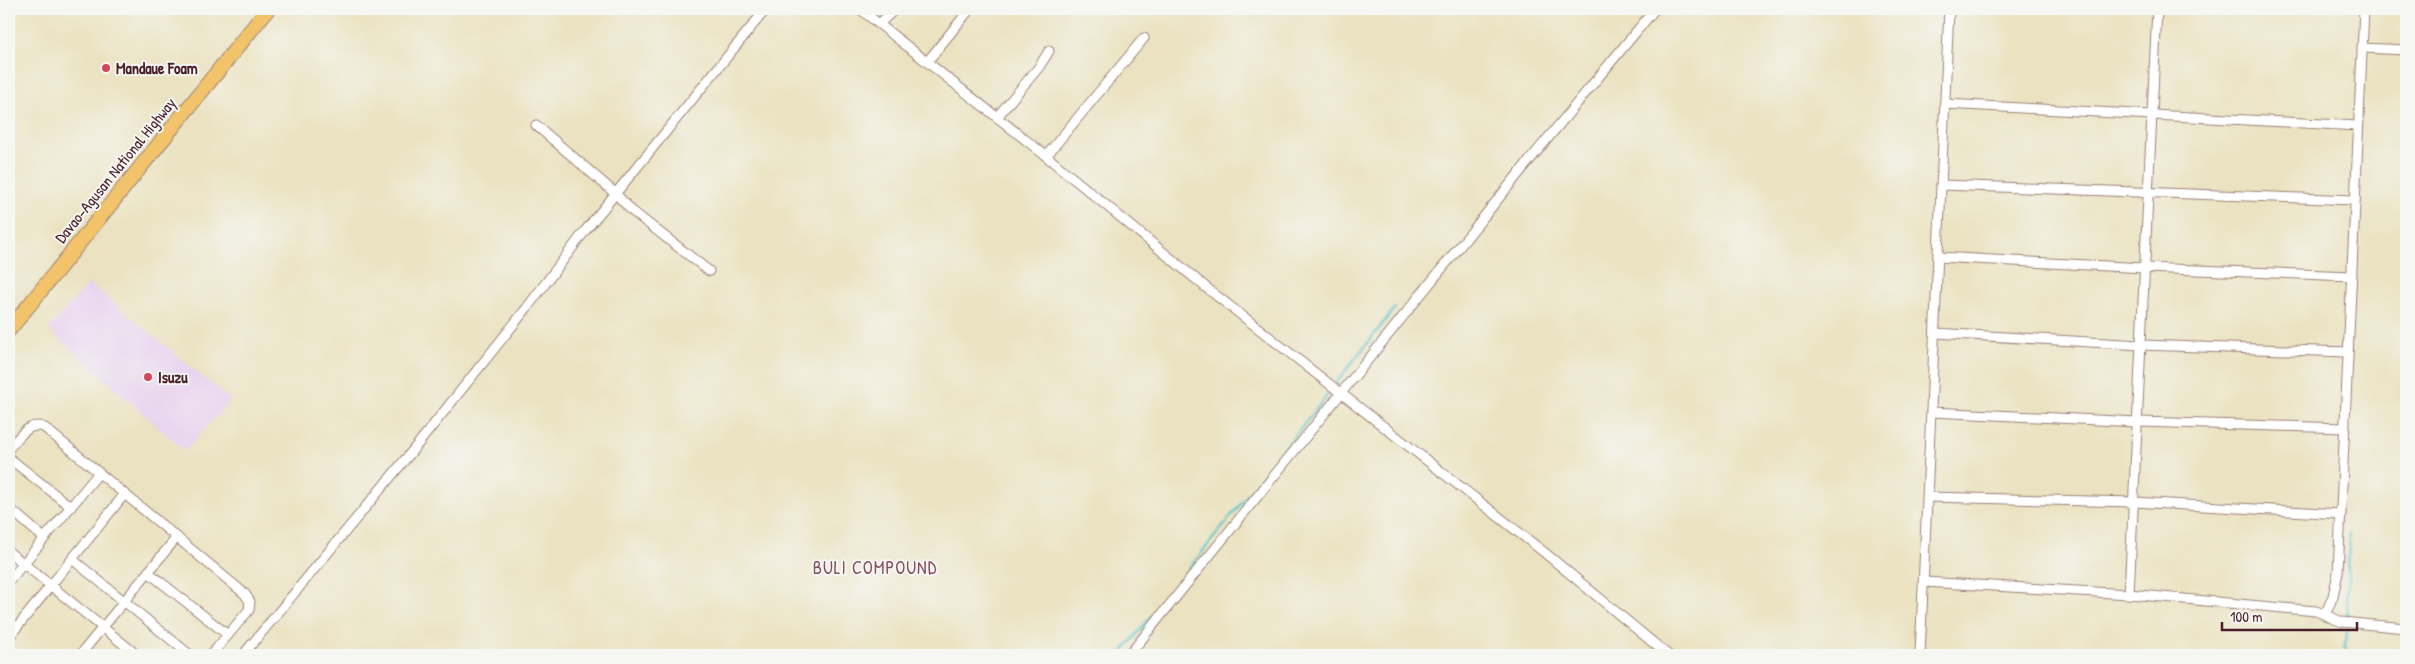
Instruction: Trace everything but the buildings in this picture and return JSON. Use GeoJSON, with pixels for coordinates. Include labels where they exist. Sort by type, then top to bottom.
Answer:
{"type":"FeatureCollection","features":[{"type":"Feature","properties":{"kind":"highway","name":"Davao-Agusan National Highway"},"geometry":{"type":"LineString","coordinates":[[9,330],[268,9]]}},
{"type":"Feature","properties":{"kind":"street"},"geometry":{"type":"LineString","coordinates":[[243,655],[418,444],[616,194],[766,9]]}},
{"type":"Feature","properties":{"kind":"street"},"geometry":{"type":"LineString","coordinates":[[860,9],[1046,156],[1340,394],[1545,553],[1668,655]]}},
{"type":"Feature","properties":{"kind":"street"},"geometry":{"type":"LineString","coordinates":[[880,24],[895,9]]}},
{"type":"Feature","properties":{"kind":"street"},"geometry":{"type":"LineString","coordinates":[[927,62],[970,9]]}},
{"type":"Feature","properties":{"kind":"street"},"geometry":{"type":"LineString","coordinates":[[1129,655],[1655,9]]}},
{"type":"Feature","properties":{"kind":"street"},"geometry":{"type":"LineString","coordinates":[[1920,655],[1942,185],[1948,9]]}},
{"type":"Feature","properties":{"kind":"street"},"geometry":{"type":"LineString","coordinates":[[2129,594],[2157,9]]}},
{"type":"Feature","properties":{"kind":"street"},"geometry":{"type":"LineString","coordinates":[[2326,614],[2334,596],[2338,573],[2364,9]]}},
{"type":"Feature","properties":{"kind":"street"},"geometry":{"type":"LineString","coordinates":[[1046,156],[1144,38]]}},
{"type":"Feature","properties":{"kind":"street"},"geometry":{"type":"LineString","coordinates":[[2362,48],[2406,50]]}},
{"type":"Feature","properties":{"kind":"street"},"geometry":{"type":"LineString","coordinates":[[997,118],[1034,75],[1050,51]]}},
{"type":"Feature","properties":{"kind":"street"},"geometry":{"type":"LineString","coordinates":[[1945,104],[2358,126]]}},
{"type":"Feature","properties":{"kind":"street"},"geometry":{"type":"LineString","coordinates":[[536,125],[616,194],[632,211],[708,270]]}},
{"type":"Feature","properties":{"kind":"street"},"geometry":{"type":"LineString","coordinates":[[1942,185],[2355,200]]}},
{"type":"Feature","properties":{"kind":"street"},"geometry":{"type":"LineString","coordinates":[[1938,257],[2352,276]]}},
{"type":"Feature","properties":{"kind":"street"},"geometry":{"type":"LineString","coordinates":[[1935,333],[2141,345],[2348,352]]}},
{"type":"Feature","properties":{"kind":"street"},"geometry":{"type":"LineString","coordinates":[[1932,412],[2138,422],[2345,428]]}},
{"type":"Feature","properties":{"kind":"street"},"geometry":{"type":"LineString","coordinates":[[9,448],[28,428],[40,426],[248,597],[249,610],[211,655]]}},
{"type":"Feature","properties":{"kind":"street"},"geometry":{"type":"LineString","coordinates":[[9,458],[71,507]]}},
{"type":"Feature","properties":{"kind":"street"},"geometry":{"type":"LineString","coordinates":[[9,581],[98,474]]}},
{"type":"Feature","properties":{"kind":"street"},"geometry":{"type":"LineString","coordinates":[[9,637],[124,495]]}},
{"type":"Feature","properties":{"kind":"street"},"geometry":{"type":"LineString","coordinates":[[1928,497],[2134,502],[2341,514]]}},
{"type":"Feature","properties":{"kind":"street"},"geometry":{"type":"LineString","coordinates":[[9,508],[44,538]]}},
{"type":"Feature","properties":{"kind":"street"},"geometry":{"type":"LineString","coordinates":[[80,655],[177,538]]}},
{"type":"Feature","properties":{"kind":"street"},"geometry":{"type":"LineString","coordinates":[[9,552],[136,655]]}},
{"type":"Feature","properties":{"kind":"street"},"geometry":{"type":"LineString","coordinates":[[72,559],[190,655]]}},
{"type":"Feature","properties":{"kind":"street"},"geometry":{"type":"LineString","coordinates":[[148,572],[228,635]]}},
{"type":"Feature","properties":{"kind":"street"},"geometry":{"type":"LineString","coordinates":[[1924,582],[2129,594],[2316,611],[2342,622],[2406,628]]}},
{"type":"Feature","properties":{"kind":"shaded area","name":"Isuzu"},"geometry":{"type":"Polygon","coordinates":[[[89,283],[231,400],[185,451],[48,329],[89,283]]]}},
{"type":"Feature","properties":{"kind":"waterway"},"geometry":{"type":"LineString","coordinates":[[1336,383],[1395,308]]}},
{"type":"Feature","properties":{"kind":"waterway"},"geometry":{"type":"LineString","coordinates":[[1120,655],[1330,392]]}},
{"type":"Feature","properties":{"kind":"waterway"},"geometry":{"type":"LineString","coordinates":[[2347,618],[2349,534]]}},
{"type":"Feature","properties":{"kind":"waterway"},"geometry":{"type":"LineString","coordinates":[[2345,655],[2347,630]]}},
{"type":"Feature","properties":{"kind":"place","name":"Mandaue Foam"},"geometry":{"type":"Point","coordinates":[106,68]}},
{"type":"Feature","properties":{"kind":"place","name":"Isuzu"},"geometry":{"type":"Point","coordinates":[148,377]}},
{"type":"Feature","properties":{"kind":"district","name":"BULI COMPOUND"},"geometry":{"type":"Point","coordinates":[875,567]}}]}
